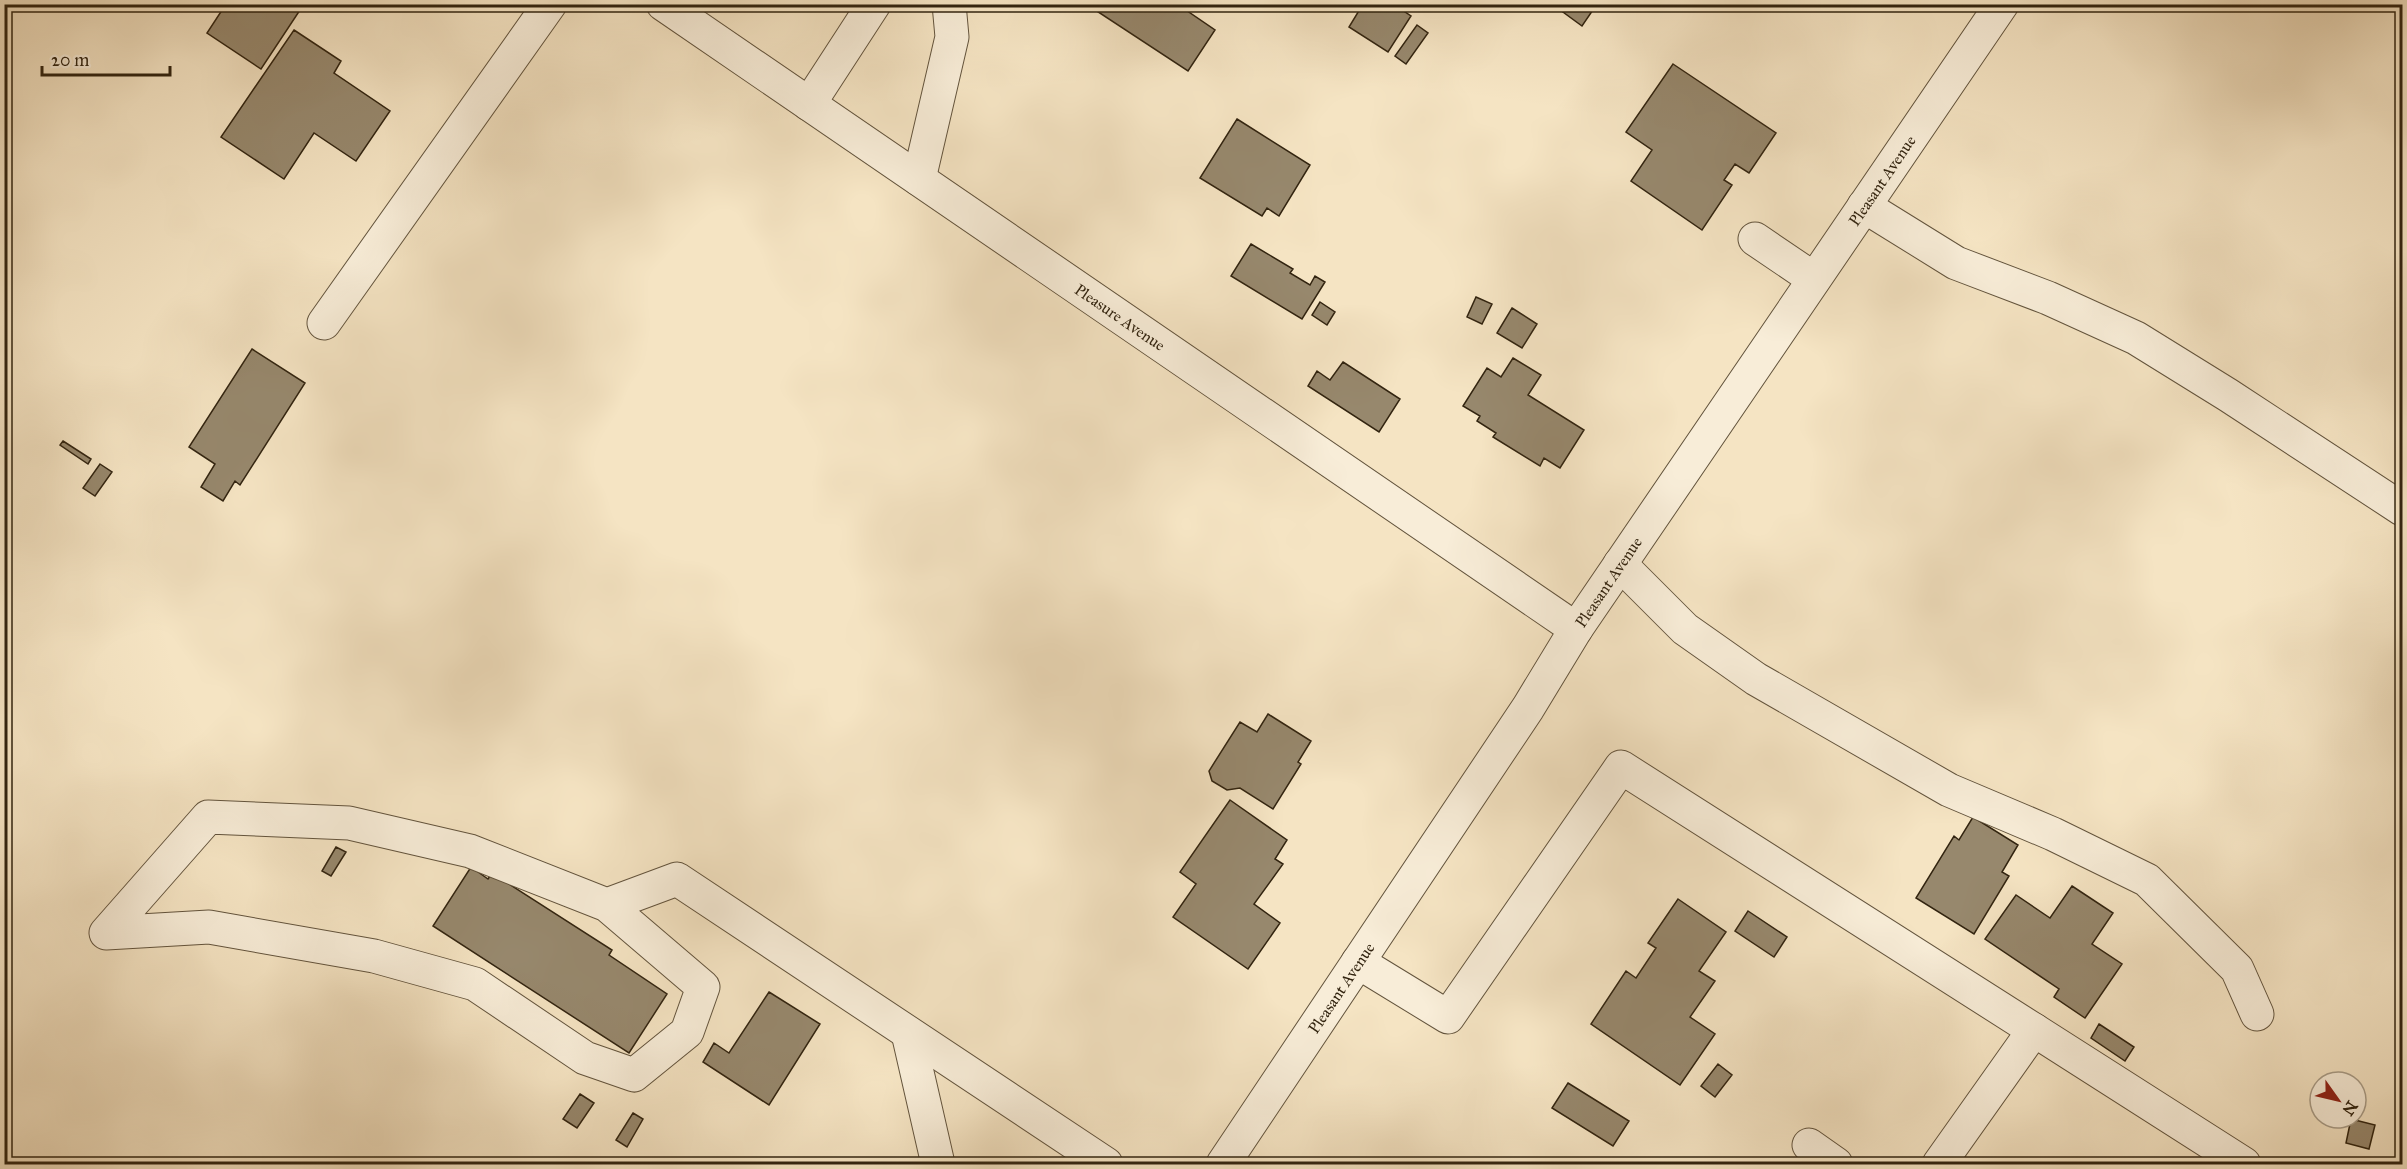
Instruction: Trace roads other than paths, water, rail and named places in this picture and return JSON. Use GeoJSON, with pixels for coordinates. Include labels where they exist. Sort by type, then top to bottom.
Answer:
{"type":"FeatureCollection","features":[{"type":"Feature","properties":{"kind":"street"},"geometry":{"type":"LineString","coordinates":[[324,322],[550,4]]}},
{"type":"Feature","properties":{"kind":"street","name":"Pleasure Avenue"},"geometry":{"type":"LineString","coordinates":[[663,4],[1576,629]]}},
{"type":"Feature","properties":{"kind":"street"},"geometry":{"type":"LineString","coordinates":[[809,104],[874,4]]}},
{"type":"Feature","properties":{"kind":"street"},"geometry":{"type":"LineString","coordinates":[[919,179],[952,36],[949,4]]}},
{"type":"Feature","properties":{"kind":"street","name":"Pleasant Avenue"},"geometry":{"type":"LineString","coordinates":[[1223,1164],[1528,708],[1576,629],[2002,4]]}},
{"type":"Feature","properties":{"kind":"street"},"geometry":{"type":"LineString","coordinates":[[1864,206],[1956,263],[2048,298],[2136,338],[2403,509]]}},
{"type":"Feature","properties":{"kind":"street"},"geometry":{"type":"LineString","coordinates":[[1755,239],[1814,279]]}},
{"type":"Feature","properties":{"kind":"street"},"geometry":{"type":"LineString","coordinates":[[1620,564],[1685,629],[1756,679],[1949,790],[2053,834],[2147,880],[2237,969],[2257,1014]]}},
{"type":"Feature","properties":{"kind":"street"},"geometry":{"type":"LineString","coordinates":[[1358,962],[1448,1017],[1621,767],[2244,1164]]}},
{"type":"Feature","properties":{"kind":"street"},"geometry":{"type":"LineString","coordinates":[[607,906],[703,987],[687,1032],[634,1075],[585,1058],[475,984],[374,956],[209,927],[106,933],[208,817],[349,823],[470,851],[607,906],[677,879],[1106,1164]]}},
{"type":"Feature","properties":{"kind":"street"},"geometry":{"type":"LineString","coordinates":[[1939,1164],[2034,1030]]}},
{"type":"Feature","properties":{"kind":"street"},"geometry":{"type":"LineString","coordinates":[[908,1033],[938,1164]]}},
{"type":"Feature","properties":{"kind":"street"},"geometry":{"type":"LineString","coordinates":[[1809,1145],[1836,1164]]}}]}
